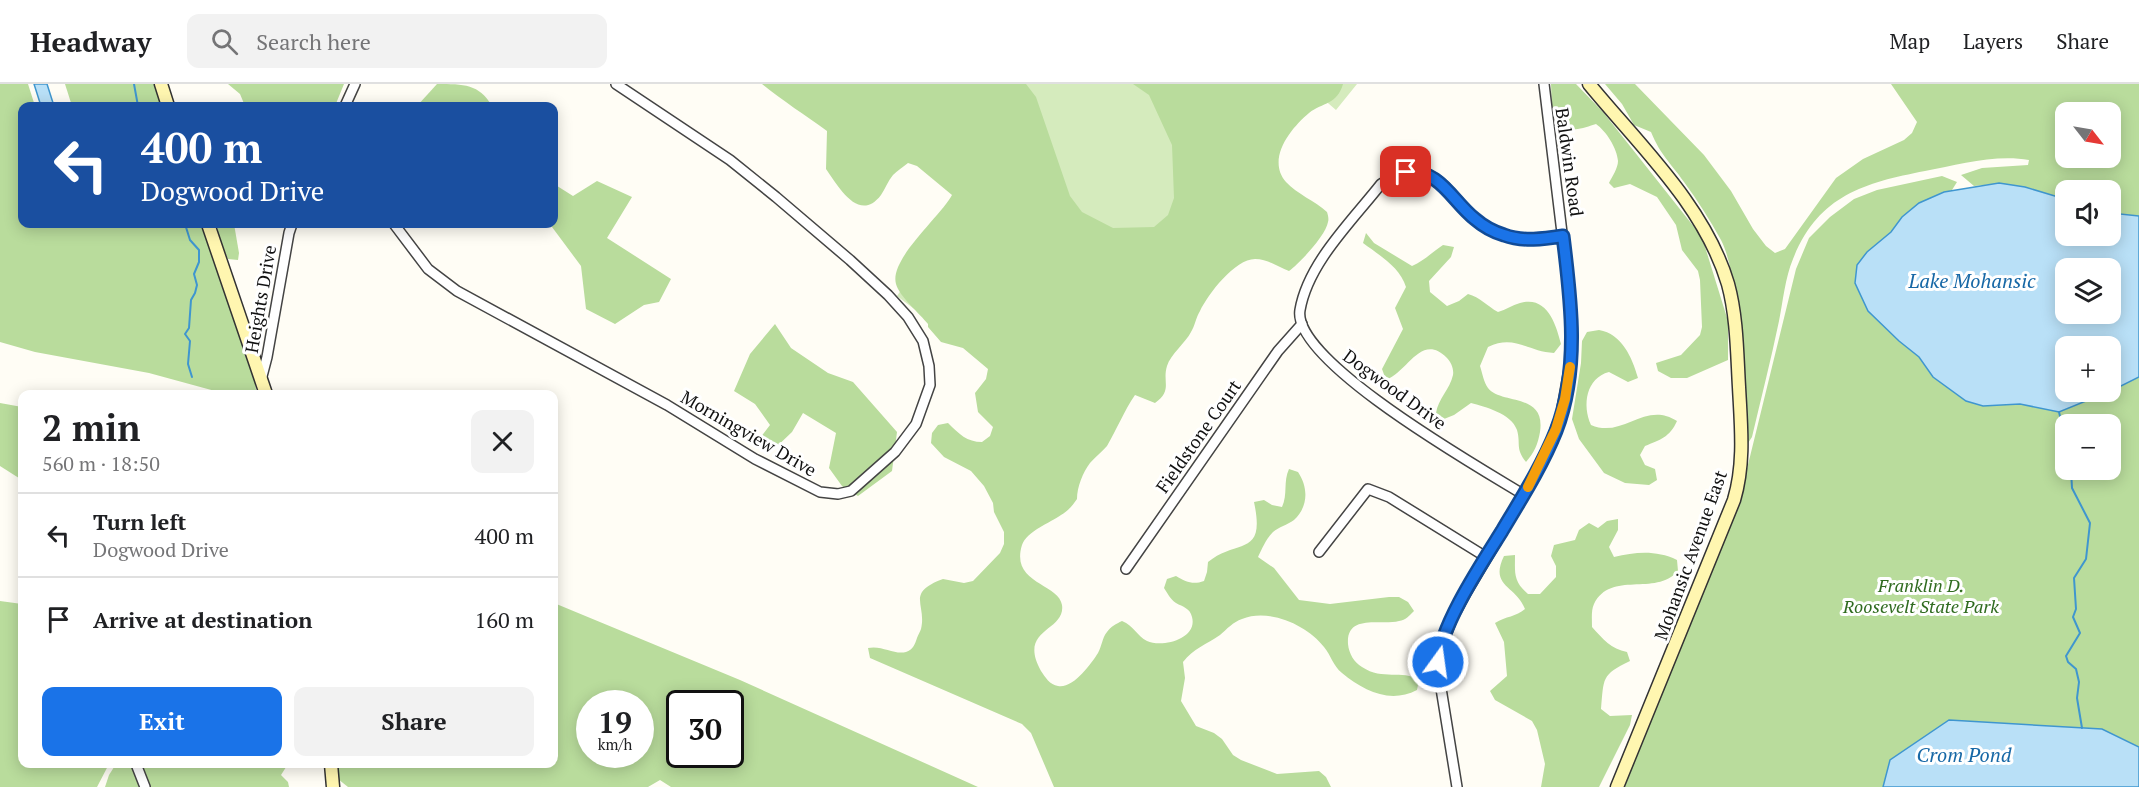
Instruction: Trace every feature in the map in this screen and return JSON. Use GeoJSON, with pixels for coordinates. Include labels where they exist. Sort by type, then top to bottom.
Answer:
{"type":"FeatureCollection","features":[{"type":"Feature","properties":{"kind":"street"},"geometry":{"type":"LineString","coordinates":[[161,84],[167,102]]}},
{"type":"Feature","properties":{"kind":"street"},"geometry":{"type":"LineString","coordinates":[[347,102],[355,84]]}},
{"type":"Feature","properties":{"kind":"street","name":"Morningview Drive"},"geometry":{"type":"LineString","coordinates":[[397,228],[428,269],[457,291],[662,403],[804,486],[838,495],[851,491],[895,452],[916,424],[930,385],[929,366],[923,341],[908,317],[888,295],[776,197],[729,160],[616,84]]}},
{"type":"Feature","properties":{"kind":"street","name":"Baldwin Road"},"geometry":{"type":"LineString","coordinates":[[1457,787],[1439,676],[1439,653],[1452,619],[1524,495],[1556,429],[1565,399],[1570,364],[1572,318],[1544,84]]}},
{"type":"Feature","properties":{"kind":"street","name":"Mohansic Avenue East"},"geometry":{"type":"LineString","coordinates":[[1588,84],[1688,204],[1715,251],[1728,285],[1735,321],[1741,437],[1741,470],[1734,500],[1617,787]]}},
{"type":"Feature","properties":{"kind":"street"},"geometry":{"type":"LineString","coordinates":[[1302,324],[1299,312],[1319,261],[1381,184],[1392,176],[1414,171],[1428,175],[1450,191],[1459,204],[1476,220],[1504,235],[1536,240],[1563,236]]}},
{"type":"Feature","properties":{"kind":"street"},"geometry":{"type":"LineString","coordinates":[[209,228],[265,390]]}},
{"type":"Feature","properties":{"kind":"street","name":"Heights Drive"},"geometry":{"type":"LineString","coordinates":[[261,380],[291,228]]}},
{"type":"Feature","properties":{"kind":"street","name":"Dogwood Drive"},"geometry":{"type":"LineString","coordinates":[[1302,324],[1328,362],[1364,391],[1524,495]]}},
{"type":"Feature","properties":{"kind":"street","name":"Fieldstone Court"},"geometry":{"type":"LineString","coordinates":[[1126,569],[1278,351],[1302,324]]}},
{"type":"Feature","properties":{"kind":"street"},"geometry":{"type":"LineString","coordinates":[[1319,552],[1368,489],[1389,497],[1486,557]]}},
{"type":"Feature","properties":{"kind":"street"},"geometry":{"type":"LineString","coordinates":[[138,768],[145,787]]}},
{"type":"Feature","properties":{"kind":"street"},"geometry":{"type":"LineString","coordinates":[[331,768],[333,787]]}},
{"type":"Feature","properties":{"kind":"green space"},"geometry":{"type":"Polygon","coordinates":[[[0,84],[28,84],[34,102],[18,102],[18,228],[203,228],[255,377],[256,390],[211,390],[149,373],[35,352],[0,342],[0,84]]]}},
{"type":"Feature","properties":{"kind":"green space"},"geometry":{"type":"Polygon","coordinates":[[[65,84],[155,84],[162,102],[71,102],[65,84]]]}},
{"type":"Feature","properties":{"kind":"green space"},"geometry":{"type":"Polygon","coordinates":[[[228,84],[344,84],[337,102],[243,102],[240,94],[228,84]]]}},
{"type":"Feature","properties":{"kind":"green space"},"geometry":{"type":"Polygon","coordinates":[[[437,84],[455,84],[476,89],[489,102],[421,102],[437,84]]]}},
{"type":"Feature","properties":{"kind":"green space"},"geometry":{"type":"Polygon","coordinates":[[[762,84],[1026,84],[1036,97],[1070,196],[1082,212],[1113,228],[1154,227],[1168,215],[1174,198],[1172,145],[1149,95],[1133,84],[1343,84],[1333,100],[1314,109],[1295,127],[1283,144],[1280,154],[1279,164],[1286,182],[1327,212],[1328,221],[1323,234],[1289,271],[1269,262],[1255,259],[1239,265],[1223,279],[1204,304],[1189,336],[1169,362],[1164,394],[1155,403],[1135,395],[1107,446],[1085,471],[1079,485],[1077,499],[1064,513],[1039,528],[1025,540],[1020,558],[1023,568],[1029,575],[1053,592],[1062,605],[1057,621],[1038,638],[1035,657],[1048,680],[1058,686],[1064,686],[1070,684],[1086,669],[1098,653],[1107,632],[1122,621],[1144,639],[1153,643],[1177,640],[1190,631],[1191,614],[1168,594],[1164,588],[1167,579],[1176,576],[1190,582],[1204,581],[1208,562],[1252,539],[1256,532],[1257,520],[1254,502],[1264,500],[1282,507],[1289,469],[1298,472],[1305,490],[1302,509],[1294,520],[1273,532],[1258,557],[1274,568],[1299,600],[1330,604],[1399,597],[1408,602],[1414,611],[1407,618],[1392,622],[1359,624],[1349,634],[1348,644],[1352,657],[1362,667],[1377,673],[1413,677],[1419,680],[1417,690],[1397,696],[1387,696],[1368,690],[1339,670],[1324,647],[1308,632],[1275,617],[1253,616],[1236,622],[1187,657],[1183,662],[1185,678],[1181,701],[1196,726],[1222,739],[1233,755],[1241,760],[1277,774],[1319,771],[1326,777],[1331,787],[1054,787],[1031,733],[1022,724],[870,658],[868,648],[873,647],[901,653],[910,650],[921,629],[920,600],[924,589],[943,579],[964,583],[973,581],[1000,553],[1004,544],[1004,532],[984,486],[971,471],[944,457],[931,443],[932,433],[938,425],[948,423],[972,441],[982,442],[990,436],[993,427],[978,412],[975,393],[986,379],[988,369],[963,348],[941,342],[901,294],[896,284],[900,262],[952,195],[917,166],[908,163],[893,175],[881,195],[873,203],[865,206],[857,204],[843,192],[826,169],[827,131],[762,84]]]}},
{"type":"Feature","properties":{"kind":"green space"},"geometry":{"type":"Polygon","coordinates":[[[861,84],[1357,84],[1336,110],[1314,91],[1065,422],[897,296],[988,164],[861,84]]]}},
{"type":"Feature","properties":{"kind":"green space"},"geometry":{"type":"Polygon","coordinates":[[[1551,84],[1576,84],[1603,112],[1702,237],[1728,321],[1728,360],[1687,378],[1671,378],[1658,371],[1656,363],[1681,355],[1700,335],[1702,327],[1698,271],[1682,250],[1676,225],[1657,197],[1630,184],[1614,188],[1609,183],[1618,161],[1613,145],[1604,131],[1596,124],[1584,128],[1565,128],[1556,119],[1552,106],[1551,84]]]}},
{"type":"Feature","properties":{"kind":"green space"},"geometry":{"type":"Polygon","coordinates":[[[1605,84],[1635,84],[1704,155],[1731,191],[1753,229],[1766,246],[1775,253],[1785,249],[1836,178],[1863,159],[1904,140],[1912,133],[1917,122],[1891,84],[2139,84],[2139,216],[2121,214],[2121,180],[2055,180],[2055,196],[2010,186],[1974,186],[1961,175],[1982,168],[2028,165],[2029,160],[2003,158],[1977,161],[1882,181],[1845,196],[1815,220],[1803,238],[1790,266],[1776,336],[1752,437],[1748,443],[1745,441],[1740,331],[1735,294],[1724,246],[1704,211],[1662,153],[1651,132],[1634,125],[1622,104],[1605,84]]]}},
{"type":"Feature","properties":{"kind":"green space","name":"Franklin D. Roosevelt State Park"},"geometry":{"type":"Polygon","coordinates":[[[1942,176],[1957,182],[1952,190],[1919,203],[1902,217],[1891,232],[1867,252],[1868,311],[1919,357],[1933,377],[1983,406],[2020,404],[2059,412],[2084,402],[2121,402],[2121,386],[2139,377],[2139,747],[2102,729],[1949,720],[1890,760],[1883,787],[1622,787],[1744,481],[1796,269],[1809,238],[1830,217],[1854,199],[1877,190],[1942,176]]]}},
{"type":"Feature","properties":{"kind":"green space"},"geometry":{"type":"Polygon","coordinates":[[[597,181],[632,197],[607,238],[671,279],[659,302],[644,305],[615,324],[586,309],[581,266],[553,228],[558,228],[558,187],[573,196],[597,181]]]}},
{"type":"Feature","properties":{"kind":"green space"},"geometry":{"type":"Polygon","coordinates":[[[218,228],[235,228],[238,260],[228,259],[219,240],[218,228]]]}},
{"type":"Feature","properties":{"kind":"green space"},"geometry":{"type":"Polygon","coordinates":[[[1366,233],[1374,243],[1412,266],[1443,245],[1454,247],[1451,257],[1429,281],[1430,292],[1447,306],[1468,294],[1480,299],[1498,312],[1529,302],[1537,303],[1549,313],[1561,344],[1554,353],[1514,343],[1498,343],[1488,347],[1480,366],[1488,388],[1494,393],[1530,405],[1540,419],[1537,444],[1526,462],[1519,449],[1517,430],[1504,415],[1471,403],[1444,419],[1436,413],[1453,373],[1448,360],[1438,351],[1430,349],[1422,351],[1394,376],[1386,380],[1382,369],[1403,329],[1395,308],[1406,287],[1394,267],[1363,243],[1366,233]]]}},
{"type":"Feature","properties":{"kind":"green space"},"geometry":{"type":"Polygon","coordinates":[[[775,324],[791,348],[828,373],[853,382],[897,432],[892,471],[858,496],[842,486],[829,468],[836,433],[803,413],[792,432],[771,452],[757,442],[770,425],[755,404],[734,391],[750,354],[775,324]]]}},
{"type":"Feature","properties":{"kind":"green space"},"geometry":{"type":"Polygon","coordinates":[[[1599,330],[1607,332],[1620,341],[1633,362],[1638,378],[1628,382],[1609,372],[1595,380],[1588,393],[1587,401],[1591,425],[1603,428],[1613,427],[1655,415],[1677,421],[1668,434],[1645,446],[1640,455],[1645,465],[1655,469],[1657,480],[1649,485],[1625,483],[1604,473],[1579,439],[1572,419],[1581,363],[1582,341],[1587,332],[1599,330]]]}},
{"type":"Feature","properties":{"kind":"green space"},"geometry":{"type":"Polygon","coordinates":[[[0,403],[18,406],[18,477],[0,466],[0,403]]]}},
{"type":"Feature","properties":{"kind":"green space"},"geometry":{"type":"Polygon","coordinates":[[[1618,519],[1618,530],[1609,547],[1614,557],[1654,553],[1677,560],[1678,571],[1658,582],[1611,588],[1594,604],[1592,627],[1612,646],[1627,652],[1630,661],[1609,674],[1604,684],[1601,709],[1610,716],[1632,715],[1630,725],[1599,787],[1541,787],[1545,764],[1537,730],[1532,721],[1495,700],[1490,691],[1507,676],[1504,642],[1495,623],[1525,609],[1521,601],[1502,580],[1500,566],[1504,556],[1515,555],[1517,581],[1528,594],[1540,594],[1556,577],[1556,566],[1551,556],[1554,545],[1575,540],[1579,530],[1589,523],[1598,528],[1607,521],[1618,519]]]}},
{"type":"Feature","properties":{"kind":"green space"},"geometry":{"type":"Polygon","coordinates":[[[0,601],[18,603],[18,768],[107,768],[97,787],[0,787],[0,601]]]}},
{"type":"Feature","properties":{"kind":"green space"},"geometry":{"type":"Polygon","coordinates":[[[558,605],[740,680],[978,787],[671,787],[660,780],[648,787],[348,787],[338,779],[337,768],[558,768],[558,605]]]}},
{"type":"Feature","properties":{"kind":"green space"},"geometry":{"type":"Polygon","coordinates":[[[113,768],[134,768],[141,787],[105,787],[113,768]]]}},
{"type":"Feature","properties":{"kind":"green space"},"geometry":{"type":"Polygon","coordinates":[[[143,768],[285,768],[281,775],[288,782],[289,787],[150,787],[143,768]]]}},
{"type":"Feature","properties":{"kind":"water"},"geometry":{"type":"Polygon","coordinates":[[[34,84],[47,84],[53,102],[40,102],[34,84]]]}},
{"type":"Feature","properties":{"kind":"water","name":"Lake Mohansic"},"geometry":{"type":"Polygon","coordinates":[[[1999,183],[2025,187],[2055,196],[2055,246],[2121,246],[2121,214],[2139,216],[2139,377],[2121,386],[2121,336],[2055,336],[2055,402],[2084,402],[2059,412],[2020,404],[1983,406],[1966,401],[1933,377],[1919,357],[1868,311],[1855,283],[1857,265],[1867,252],[1891,232],[1902,217],[1919,203],[1944,192],[1999,183]]]}},
{"type":"Feature","properties":{"kind":"water","name":"Crom Pond"},"geometry":{"type":"Polygon","coordinates":[[[1949,720],[2102,729],[2139,747],[2139,787],[1883,787],[1890,760],[1949,720]]]}},
{"type":"Feature","properties":{"kind":"waterway"},"geometry":{"type":"LineString","coordinates":[[134,84],[137,102]]}},
{"type":"Feature","properties":{"kind":"waterway"},"geometry":{"type":"LineString","coordinates":[[186,228],[190,240],[199,250],[199,262],[194,274],[197,285],[191,300],[189,328],[185,334],[190,341],[188,364],[192,377]]}},
{"type":"Feature","properties":{"kind":"waterway"},"geometry":{"type":"LineString","coordinates":[[2072,480],[2072,488],[2090,523],[2086,559],[2074,578],[2076,609],[2073,617],[2080,633],[2066,656],[2068,662],[2076,669],[2079,682],[2077,698],[2082,728]]}},
{"type":"Feature","properties":{"kind":"slow traffic"},"geometry":{"type":"LineString","coordinates":[[1528,487],[1556,429],[1565,399],[1570,367]]}},
{"type":"Feature","properties":{"kind":"route"},"geometry":{"type":"LineString","coordinates":[[1406,172],[1414,171],[1428,175],[1440,182],[1476,220],[1504,235],[1536,240],[1563,236],[1572,318],[1572,346],[1565,399],[1549,447],[1524,495],[1452,619],[1441,646],[1438,662]]}}]}
